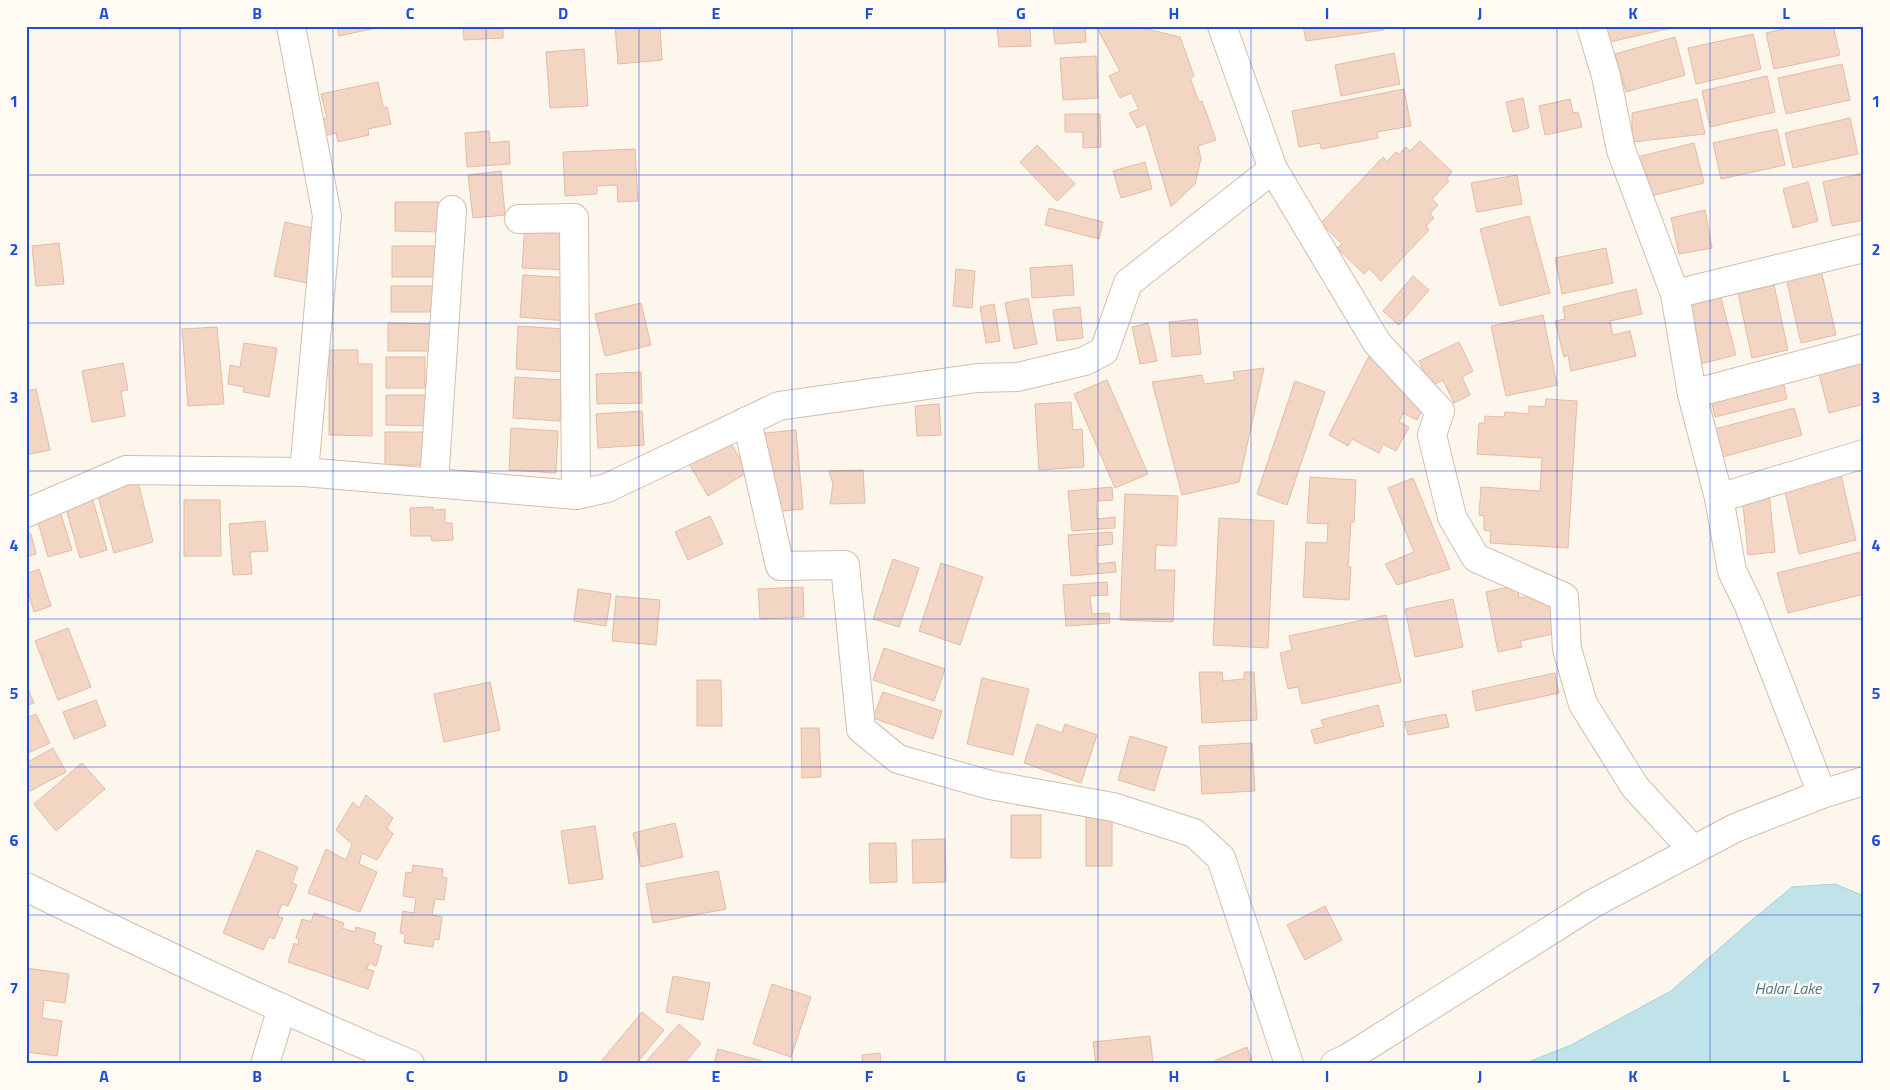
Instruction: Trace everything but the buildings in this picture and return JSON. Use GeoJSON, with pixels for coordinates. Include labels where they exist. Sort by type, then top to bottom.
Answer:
{"type":"FeatureCollection","features":[{"type":"Feature","properties":{"kind":"street"},"geometry":{"type":"LineString","coordinates":[[291,26],[327,216],[304,472]]}},
{"type":"Feature","properties":{"kind":"street"},"geometry":{"type":"LineString","coordinates":[[1222,26],[1273,169],[1377,343],[1440,411],[1432,435],[1452,517],[1476,558],[1564,597],[1567,650],[1583,704],[1636,787],[1694,850]]}},
{"type":"Feature","properties":{"kind":"street"},"geometry":{"type":"LineString","coordinates":[[1591,26],[1606,76],[1621,150],[1675,294],[1692,394],[1719,498],[1732,571],[1749,606],[1822,794]]}},
{"type":"Feature","properties":{"kind":"street"},"geometry":{"type":"LineString","coordinates":[[26,513],[126,470],[304,472],[576,495],[606,488],[779,406],[977,378],[1018,377],[1085,361],[1104,351],[1128,283],[1273,169]]}},
{"type":"Feature","properties":{"kind":"street"},"geometry":{"type":"LineString","coordinates":[[434,483],[452,210]]}},
{"type":"Feature","properties":{"kind":"street"},"geometry":{"type":"LineString","coordinates":[[518,219],[574,218],[576,495]]}},
{"type":"Feature","properties":{"kind":"street"},"geometry":{"type":"LineString","coordinates":[[1675,294],[1864,248]]}},
{"type":"Feature","properties":{"kind":"street"},"geometry":{"type":"LineString","coordinates":[[1692,394],[1864,348]]}},
{"type":"Feature","properties":{"kind":"street"},"geometry":{"type":"LineString","coordinates":[[747,421],[780,566],[846,565],[861,729],[898,759],[990,785],[1113,807],[1194,833],[1221,858],[1289,1064]]}},
{"type":"Feature","properties":{"kind":"street"},"geometry":{"type":"LineString","coordinates":[[1719,498],[1864,454]]}},
{"type":"Feature","properties":{"kind":"street"},"geometry":{"type":"LineString","coordinates":[[1344,1062],[1592,904],[1735,828],[1822,794],[1864,781]]}},
{"type":"Feature","properties":{"kind":"street"},"geometry":{"type":"LineString","coordinates":[[26,887],[282,1008],[410,1064]]}},
{"type":"Feature","properties":{"kind":"street"},"geometry":{"type":"LineString","coordinates":[[265,1064],[282,1008]]}},
{"type":"Feature","properties":{"kind":"water","name":"Halar Lake"},"geometry":{"type":"Polygon","coordinates":[[[1835,884],[1864,896],[1864,990],[1860,1010],[1864,1029],[1864,1064],[1523,1064],[1571,1045],[1671,991],[1792,887],[1835,884]]]}}]}
